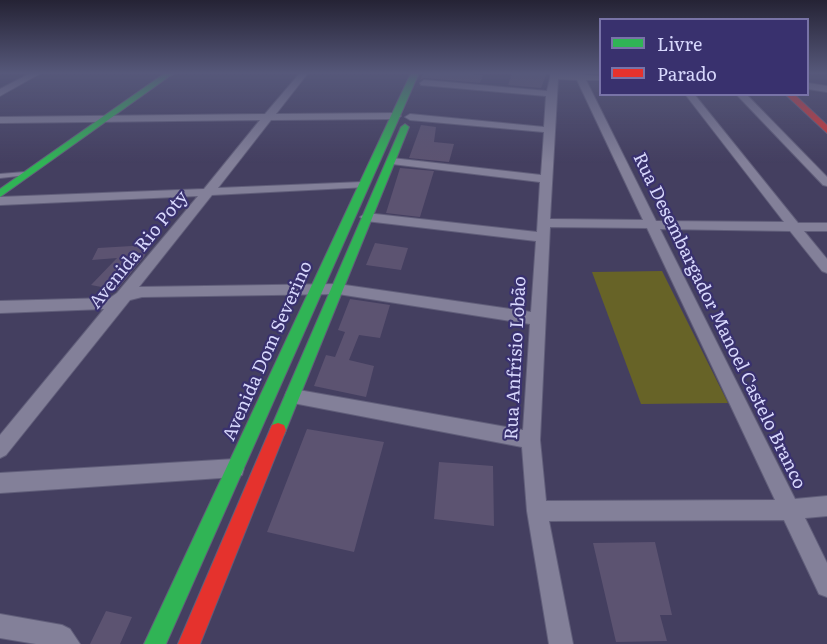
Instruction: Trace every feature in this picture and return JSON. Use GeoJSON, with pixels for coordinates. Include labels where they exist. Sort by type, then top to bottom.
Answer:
{"type":"FeatureCollection","features":[{"type":"Feature","properties":{"kind":"main road"},"geometry":{"type":"LineString","coordinates":[[0,195],[127,103]]}},
{"type":"Feature","properties":{"kind":"main road","name":"Avenida Dom Severino"},"geometry":{"type":"LineString","coordinates":[[154,644],[363,185],[409,103]]}},
{"type":"Feature","properties":{"kind":"main road"},"geometry":{"type":"LineString","coordinates":[[799,103],[827,130]]}},
{"type":"Feature","properties":{"kind":"main road"},"geometry":{"type":"LineString","coordinates":[[811,103],[827,118]]}},
{"type":"Feature","properties":{"kind":"main road","name":"Avenida Dom Severino"},"geometry":{"type":"LineString","coordinates":[[189,644],[366,217],[392,160],[403,117]]}},
{"type":"Feature","properties":{"kind":"street","name":"Avenida Rio Poty"},"geometry":{"type":"LineString","coordinates":[[0,449],[212,190],[280,103]]}},
{"type":"Feature","properties":{"kind":"street","name":"Rua Anfrísio Lobão"},"geometry":{"type":"LineString","coordinates":[[550,103],[536,319],[531,440],[537,511],[561,644]]}},
{"type":"Feature","properties":{"kind":"street","name":"Rua Desembargador Manoel Castelo Branco"},"geometry":{"type":"LineString","coordinates":[[592,103],[788,510],[827,586]]}},
{"type":"Feature","properties":{"kind":"street"},"geometry":{"type":"LineString","coordinates":[[696,103],[827,268]]}},
{"type":"Feature","properties":{"kind":"street"},"geometry":{"type":"LineString","coordinates":[[749,103],[827,183]]}},
{"type":"Feature","properties":{"kind":"street"},"geometry":{"type":"LineString","coordinates":[[0,120],[403,117],[549,130]]}},
{"type":"Feature","properties":{"kind":"street"},"geometry":{"type":"LineString","coordinates":[[392,160],[547,178]]}},
{"type":"Feature","properties":{"kind":"street"},"geometry":{"type":"LineString","coordinates":[[0,201],[363,185]]}},
{"type":"Feature","properties":{"kind":"street"},"geometry":{"type":"LineString","coordinates":[[366,217],[543,230],[651,225],[827,227]]}},
{"type":"Feature","properties":{"kind":"street"},"geometry":{"type":"LineString","coordinates":[[0,307],[112,303],[126,295],[142,292],[316,288],[338,289],[536,319]]}},
{"type":"Feature","properties":{"kind":"street"},"geometry":{"type":"LineString","coordinates":[[293,396],[531,440]]}},
{"type":"Feature","properties":{"kind":"street"},"geometry":{"type":"LineString","coordinates":[[0,483],[235,468]]}},
{"type":"Feature","properties":{"kind":"street"},"geometry":{"type":"LineString","coordinates":[[537,511],[788,510],[827,506]]}},
{"type":"Feature","properties":{"kind":"street"},"geometry":{"type":"LineString","coordinates":[[0,626],[62,637],[68,644]]}},
{"type":"Feature","properties":{"kind":"lane"},"geometry":{"type":"LineString","coordinates":[[0,176],[27,174]]}},
{"type":"Feature","properties":{"kind":"shaded area"},"geometry":{"type":"Polygon","coordinates":[[[662,271],[728,403],[641,404],[592,272],[662,271]]]}},
{"type":"Feature","properties":{"kind":"building"},"geometry":{"type":"Polygon","coordinates":[[[421,125],[436,127],[434,142],[454,144],[449,162],[409,158],[421,125]]]}},
{"type":"Feature","properties":{"kind":"building"},"geometry":{"type":"Polygon","coordinates":[[[400,168],[434,171],[420,217],[386,213],[400,168]]]}},
{"type":"Feature","properties":{"kind":"building"},"geometry":{"type":"Polygon","coordinates":[[[375,243],[408,248],[401,270],[366,265],[375,243]]]}},
{"type":"Feature","properties":{"kind":"building"},"geometry":{"type":"Polygon","coordinates":[[[149,245],[144,257],[117,290],[91,285],[117,258],[92,260],[98,248],[149,245]]]}},
{"type":"Feature","properties":{"kind":"building"},"geometry":{"type":"Polygon","coordinates":[[[350,299],[390,305],[380,338],[359,335],[349,360],[374,366],[366,397],[314,386],[326,355],[335,357],[345,332],[338,330],[350,299]]]}},
{"type":"Feature","properties":{"kind":"building"},"geometry":{"type":"Polygon","coordinates":[[[307,429],[384,442],[354,552],[267,532],[307,429]]]}},
{"type":"Feature","properties":{"kind":"building"},"geometry":{"type":"Polygon","coordinates":[[[439,462],[493,466],[494,526],[434,519],[439,462]]]}},
{"type":"Feature","properties":{"kind":"building"},"geometry":{"type":"Polygon","coordinates":[[[655,542],[672,615],[660,615],[667,641],[616,642],[593,543],[655,542]]]}},
{"type":"Feature","properties":{"kind":"building"},"geometry":{"type":"Polygon","coordinates":[[[106,611],[132,617],[120,644],[90,644],[106,611]]]}},
{"type":"Feature","properties":{"kind":"traffic: fast"},"geometry":{"type":"LineString","coordinates":[[0,194],[128,103]]}},
{"type":"Feature","properties":{"kind":"traffic: fast"},"geometry":{"type":"LineString","coordinates":[[155,644],[401,103]]}},
{"type":"Feature","properties":{"kind":"traffic: fast"},"geometry":{"type":"LineString","coordinates":[[278,430],[405,127]]}},
{"type":"Feature","properties":{"kind":"traffic: jam"},"geometry":{"type":"LineString","coordinates":[[799,103],[827,130]]}},
{"type":"Feature","properties":{"kind":"traffic: jam"},"geometry":{"type":"LineString","coordinates":[[189,644],[278,430]]}}]}
